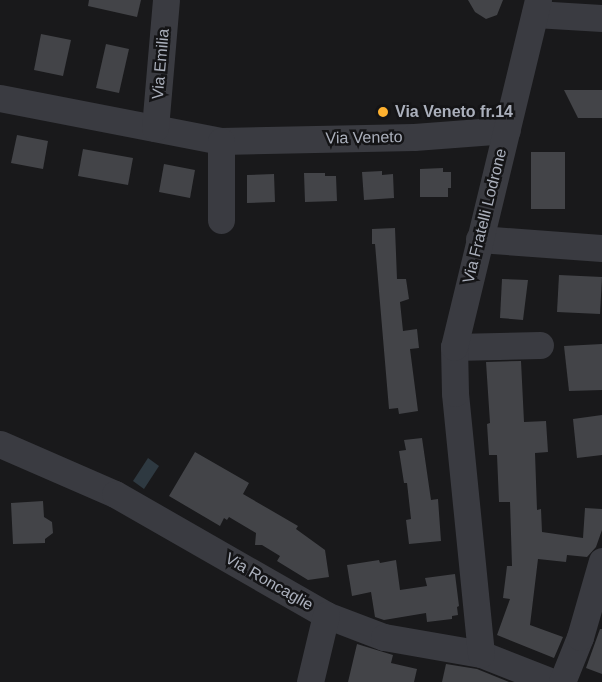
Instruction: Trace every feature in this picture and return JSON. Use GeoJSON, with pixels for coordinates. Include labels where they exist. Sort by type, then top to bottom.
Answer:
{"type":"FeatureCollection","features":[{"type":"Feature","properties":{"kind":"street","name":"Via Emilia"},"geometry":{"type":"LineString","coordinates":[[155,128],[166,0]]}},
{"type":"Feature","properties":{"kind":"street","name":"Via Fratelli Lodrone"},"geometry":{"type":"LineString","coordinates":[[481,654],[455,393],[454,347],[478,238],[537,7],[602,18]]}},
{"type":"Feature","properties":{"kind":"street","name":"Via Veneto"},"geometry":{"type":"LineString","coordinates":[[0,98],[221,141],[414,137],[507,130]]}},
{"type":"Feature","properties":{"kind":"street"},"geometry":{"type":"LineString","coordinates":[[221,141],[221,220]]}},
{"type":"Feature","properties":{"kind":"street"},"geometry":{"type":"LineString","coordinates":[[478,238],[602,248]]}},
{"type":"Feature","properties":{"kind":"street"},"geometry":{"type":"LineString","coordinates":[[454,347],[540,345]]}},
{"type":"Feature","properties":{"kind":"street","name":"Via Roncaglie"},"geometry":{"type":"LineString","coordinates":[[0,444],[115,494],[326,615],[384,637],[481,654],[552,682]]}},
{"type":"Feature","properties":{"kind":"street"},"geometry":{"type":"LineString","coordinates":[[562,682],[580,637],[602,561]]}},
{"type":"Feature","properties":{"kind":"street"},"geometry":{"type":"LineString","coordinates":[[310,682],[326,615]]}},
{"type":"Feature","properties":{"kind":"shaded area"},"geometry":{"type":"Polygon","coordinates":[[[148,458],[159,466],[144,489],[133,481],[148,458]]]}},
{"type":"Feature","properties":{"kind":"building"},"geometry":{"type":"Polygon","coordinates":[[[89,0],[141,0],[137,17],[88,6],[89,0]]]}},
{"type":"Feature","properties":{"kind":"building"},"geometry":{"type":"Polygon","coordinates":[[[468,0],[503,0],[497,15],[486,19],[475,12],[468,0]]]}},
{"type":"Feature","properties":{"kind":"building"},"geometry":{"type":"Polygon","coordinates":[[[41,34],[71,40],[63,76],[34,70],[41,34]]]}},
{"type":"Feature","properties":{"kind":"building"},"geometry":{"type":"Polygon","coordinates":[[[106,44],[129,49],[119,93],[96,88],[106,44]]]}},
{"type":"Feature","properties":{"kind":"building"},"geometry":{"type":"Polygon","coordinates":[[[564,90],[602,90],[602,118],[578,118],[564,90]]]}},
{"type":"Feature","properties":{"kind":"building"},"geometry":{"type":"Polygon","coordinates":[[[17,135],[48,141],[43,169],[11,163],[17,135]]]}},
{"type":"Feature","properties":{"kind":"building"},"geometry":{"type":"Polygon","coordinates":[[[83,149],[133,158],[128,185],[78,176],[83,149]]]}},
{"type":"Feature","properties":{"kind":"building"},"geometry":{"type":"Polygon","coordinates":[[[531,152],[565,152],[565,209],[531,209],[531,152]]]}},
{"type":"Feature","properties":{"kind":"building"},"geometry":{"type":"Polygon","coordinates":[[[164,164],[195,170],[190,198],[159,192],[164,164]]]}},
{"type":"Feature","properties":{"kind":"building"},"geometry":{"type":"Polygon","coordinates":[[[443,168],[443,172],[451,172],[451,188],[448,188],[448,197],[420,197],[420,169],[443,168]]]}},
{"type":"Feature","properties":{"kind":"building"},"geometry":{"type":"Polygon","coordinates":[[[382,171],[382,175],[393,174],[394,198],[364,200],[362,172],[382,171]]]}},
{"type":"Feature","properties":{"kind":"building"},"geometry":{"type":"Polygon","coordinates":[[[304,173],[325,173],[325,176],[336,176],[337,201],[305,202],[304,173]]]}},
{"type":"Feature","properties":{"kind":"building"},"geometry":{"type":"Polygon","coordinates":[[[274,174],[275,202],[247,203],[247,175],[274,174]]]}},
{"type":"Feature","properties":{"kind":"building"},"geometry":{"type":"Polygon","coordinates":[[[395,228],[397,279],[406,279],[409,299],[400,302],[403,331],[417,329],[419,348],[410,349],[418,411],[399,414],[398,408],[389,409],[375,244],[372,244],[372,229],[395,228]]]}},
{"type":"Feature","properties":{"kind":"building"},"geometry":{"type":"Polygon","coordinates":[[[559,275],[602,277],[600,314],[557,312],[559,275]]]}},
{"type":"Feature","properties":{"kind":"building"},"geometry":{"type":"Polygon","coordinates":[[[502,279],[528,280],[523,320],[500,318],[502,279]]]}},
{"type":"Feature","properties":{"kind":"building"},"geometry":{"type":"Polygon","coordinates":[[[602,344],[602,390],[569,391],[564,346],[602,344]]]}},
{"type":"Feature","properties":{"kind":"building"},"geometry":{"type":"Polygon","coordinates":[[[521,361],[524,422],[546,421],[548,452],[535,453],[537,510],[541,509],[542,532],[583,538],[585,508],[602,509],[602,530],[596,547],[587,557],[567,555],[566,562],[538,559],[530,625],[563,637],[554,658],[497,635],[510,599],[503,598],[507,566],[512,566],[510,502],[499,502],[497,455],[489,455],[487,424],[490,423],[486,362],[521,361]]]}},
{"type":"Feature","properties":{"kind":"building"},"geometry":{"type":"Polygon","coordinates":[[[602,415],[602,455],[577,458],[573,419],[602,415]]]}},
{"type":"Feature","properties":{"kind":"building"},"geometry":{"type":"Polygon","coordinates":[[[422,438],[431,500],[438,499],[441,541],[409,544],[406,520],[411,519],[407,483],[404,483],[399,451],[406,450],[404,440],[422,438]]]}},
{"type":"Feature","properties":{"kind":"building"},"geometry":{"type":"Polygon","coordinates":[[[195,452],[249,483],[243,494],[298,526],[296,529],[325,550],[329,577],[308,580],[277,561],[280,556],[262,545],[255,545],[256,533],[229,517],[227,520],[224,518],[220,526],[169,496],[195,452]]]}},
{"type":"Feature","properties":{"kind":"building"},"geometry":{"type":"Polygon","coordinates":[[[43,501],[44,517],[52,522],[53,533],[45,539],[45,543],[13,544],[11,503],[43,501]]]}},
{"type":"Feature","properties":{"kind":"building"},"geometry":{"type":"Polygon","coordinates":[[[379,560],[380,563],[396,560],[400,590],[427,586],[425,578],[455,574],[458,615],[452,616],[452,619],[427,622],[426,613],[384,620],[375,617],[371,592],[352,596],[347,565],[379,560]]]}},
{"type":"Feature","properties":{"kind":"building"},"geometry":{"type":"Polygon","coordinates":[[[600,629],[602,629],[602,674],[586,668],[600,629]]]}},
{"type":"Feature","properties":{"kind":"building"},"geometry":{"type":"Polygon","coordinates":[[[357,644],[393,655],[391,663],[417,669],[414,682],[348,682],[357,644]]]}},
{"type":"Feature","properties":{"kind":"building"},"geometry":{"type":"Polygon","coordinates":[[[446,664],[477,669],[509,682],[442,682],[446,664]]]}},
{"type":"Feature","properties":{"kind":"place","name":"Via Veneto fr.14"},"geometry":{"type":"Point","coordinates":[383,112]}}]}
